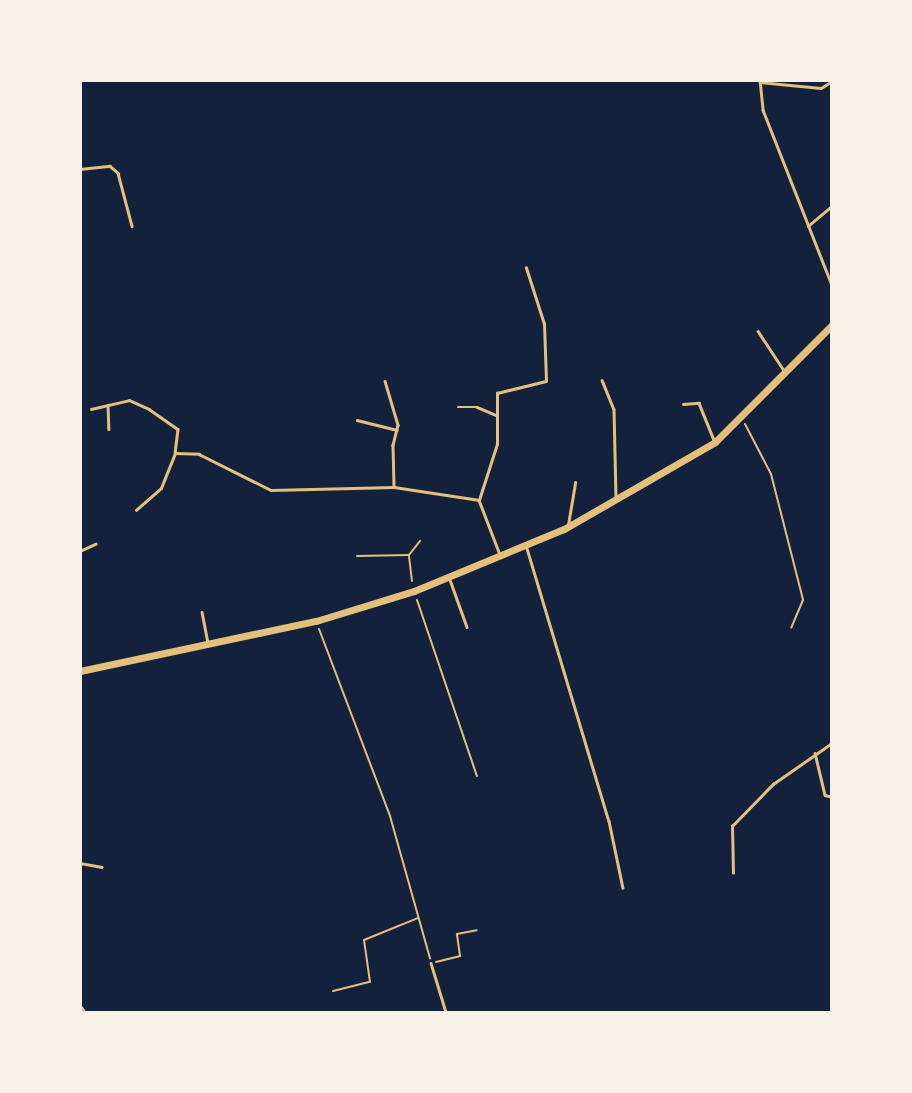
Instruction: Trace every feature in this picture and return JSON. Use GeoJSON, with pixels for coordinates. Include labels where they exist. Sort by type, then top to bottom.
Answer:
{"type":"FeatureCollection","features":[{"type":"Feature","properties":{"kind":"street"},"geometry":{"type":"LineString","coordinates":[[80,671],[316,621],[449,578],[568,527],[715,442],[742,418],[831,325]]}},
{"type":"Feature","properties":{"kind":"lane"},"geometry":{"type":"LineString","coordinates":[[831,81],[821,88],[760,81],[763,110],[831,285]]}},
{"type":"Feature","properties":{"kind":"lane"},"geometry":{"type":"LineString","coordinates":[[80,169],[110,166],[118,173],[132,226]]}},
{"type":"Feature","properties":{"kind":"lane"},"geometry":{"type":"LineString","coordinates":[[808,226],[831,206]]}},
{"type":"Feature","properties":{"kind":"lane"},"geometry":{"type":"LineString","coordinates":[[500,555],[479,500],[497,444],[497,393],[546,381],[544,324],[526,268]]}},
{"type":"Feature","properties":{"kind":"lane"},"geometry":{"type":"LineString","coordinates":[[758,331],[786,373]]}},
{"type":"Feature","properties":{"kind":"lane"},"geometry":{"type":"LineString","coordinates":[[602,380],[614,409],[616,498]]}},
{"type":"Feature","properties":{"kind":"lane"},"geometry":{"type":"LineString","coordinates":[[385,381],[397,430],[394,487]]}},
{"type":"Feature","properties":{"kind":"lane"},"geometry":{"type":"LineString","coordinates":[[92,409],[129,400],[178,429],[175,453],[161,488],[136,510]]}},
{"type":"Feature","properties":{"kind":"lane"},"geometry":{"type":"LineString","coordinates":[[682,404],[699,403],[715,442]]}},
{"type":"Feature","properties":{"kind":"lane"},"geometry":{"type":"LineString","coordinates":[[108,404],[109,429]]}},
{"type":"Feature","properties":{"kind":"lane"},"geometry":{"type":"LineString","coordinates":[[458,407],[477,407],[496,415]]}},
{"type":"Feature","properties":{"kind":"lane"},"geometry":{"type":"LineString","coordinates":[[357,420],[397,430]]}},
{"type":"Feature","properties":{"kind":"lane"},"geometry":{"type":"LineString","coordinates":[[175,453],[199,454],[271,490],[394,487],[479,500]]}},
{"type":"Feature","properties":{"kind":"lane"},"geometry":{"type":"LineString","coordinates":[[568,527],[575,483]]}},
{"type":"Feature","properties":{"kind":"lane"},"geometry":{"type":"LineString","coordinates":[[80,551],[95,544]]}},
{"type":"Feature","properties":{"kind":"lane"},"geometry":{"type":"LineString","coordinates":[[526,545],[609,821],[623,888]]}},
{"type":"Feature","properties":{"kind":"lane"},"geometry":{"type":"LineString","coordinates":[[449,578],[467,627]]}},
{"type":"Feature","properties":{"kind":"lane"},"geometry":{"type":"LineString","coordinates":[[202,612],[208,644]]}},
{"type":"Feature","properties":{"kind":"lane"},"geometry":{"type":"LineString","coordinates":[[733,873],[732,826],[773,784],[831,743]]}},
{"type":"Feature","properties":{"kind":"lane"},"geometry":{"type":"LineString","coordinates":[[815,753],[825,794],[831,797]]}},
{"type":"Feature","properties":{"kind":"lane"},"geometry":{"type":"LineString","coordinates":[[80,863],[102,867]]}},
{"type":"Feature","properties":{"kind":"lane"},"geometry":{"type":"LineString","coordinates":[[431,963],[446,1013]]}},
{"type":"Feature","properties":{"kind":"path"},"geometry":{"type":"LineString","coordinates":[[742,418],[771,474],[803,600],[791,628]]}},
{"type":"Feature","properties":{"kind":"path"},"geometry":{"type":"LineString","coordinates":[[420,541],[409,555],[414,591],[477,776]]}},
{"type":"Feature","properties":{"kind":"path"},"geometry":{"type":"LineString","coordinates":[[357,556],[409,555]]}},
{"type":"Feature","properties":{"kind":"path"},"geometry":{"type":"LineString","coordinates":[[316,621],[390,816],[431,963],[460,956],[457,934],[477,930]]}},
{"type":"Feature","properties":{"kind":"path"},"geometry":{"type":"LineString","coordinates":[[333,991],[370,982],[364,940],[419,918]]}}]}
